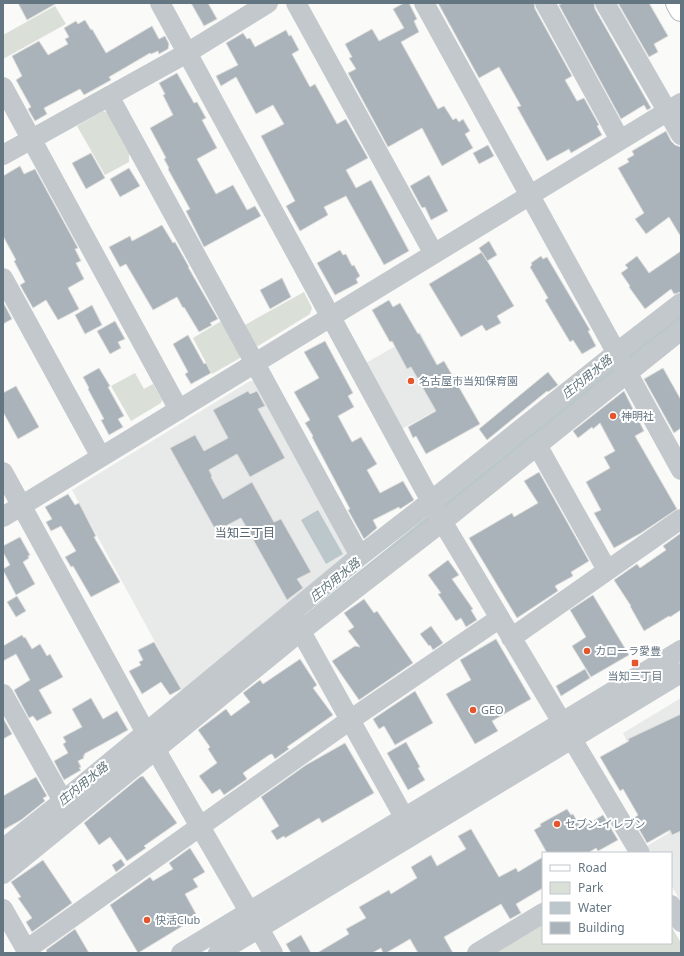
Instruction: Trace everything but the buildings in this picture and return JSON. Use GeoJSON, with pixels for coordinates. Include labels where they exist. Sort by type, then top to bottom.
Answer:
{"type":"FeatureCollection","features":[{"type":"Feature","properties":{"kind":"main road"},"geometry":{"type":"LineString","coordinates":[[677,3],[681,10]]}},
{"type":"Feature","properties":{"kind":"street"},"geometry":{"type":"LineString","coordinates":[[160,3],[437,511],[639,852]]}},
{"type":"Feature","properties":{"kind":"street"},"geometry":{"type":"LineString","coordinates":[[3,155],[187,53],[268,3]]}},
{"type":"Feature","properties":{"kind":"street"},"geometry":{"type":"LineString","coordinates":[[296,3],[434,254]]}},
{"type":"Feature","properties":{"kind":"street"},"geometry":{"type":"LineString","coordinates":[[424,3],[681,470]]}},
{"type":"Feature","properties":{"kind":"street"},"geometry":{"type":"LineString","coordinates":[[545,3],[620,140]]}},
{"type":"Feature","properties":{"kind":"street"},"geometry":{"type":"LineString","coordinates":[[605,3],[674,107],[681,135]]}},
{"type":"Feature","properties":{"kind":"street"},"geometry":{"type":"LineString","coordinates":[[3,87],[179,410]]}},
{"type":"Feature","properties":{"kind":"street"},"geometry":{"type":"LineString","coordinates":[[109,96],[360,556]]}},
{"type":"Feature","properties":{"kind":"street"},"geometry":{"type":"LineString","coordinates":[[3,517],[674,107]]}},
{"type":"Feature","properties":{"kind":"street"},"geometry":{"type":"LineString","coordinates":[[3,278],[101,457]]}},
{"type":"Feature","properties":{"kind":"street"},"geometry":{"type":"LineString","coordinates":[[296,623],[360,556],[437,511],[537,445],[681,303]]}},
{"type":"Feature","properties":{"kind":"street"},"geometry":{"type":"LineString","coordinates":[[3,874],[151,741],[296,623],[622,362],[681,330]]}},
{"type":"Feature","properties":{"kind":"street"},"geometry":{"type":"LineString","coordinates":[[537,445],[607,570]]}},
{"type":"Feature","properties":{"kind":"street"},"geometry":{"type":"LineString","coordinates":[[3,472],[151,741],[273,953]]}},
{"type":"Feature","properties":{"kind":"street"},"geometry":{"type":"LineString","coordinates":[[511,638],[681,519]]}},
{"type":"Feature","properties":{"kind":"street"},"geometry":{"type":"LineString","coordinates":[[3,909],[27,952],[200,826],[350,720],[500,618]]}},
{"type":"Feature","properties":{"kind":"street"},"geometry":{"type":"LineString","coordinates":[[296,623],[404,817]]}},
{"type":"Feature","properties":{"kind":"street"},"geometry":{"type":"LineString","coordinates":[[181,953],[254,920],[567,731],[681,650]]}},
{"type":"Feature","properties":{"kind":"street"},"geometry":{"type":"LineString","coordinates":[[218,953],[254,920],[404,817],[681,673]]}},
{"type":"Feature","properties":{"kind":"street"},"geometry":{"type":"LineString","coordinates":[[3,694],[63,801]]}},
{"type":"Feature","properties":{"kind":"street"},"geometry":{"type":"LineString","coordinates":[[3,849],[63,801],[151,741]]}},
{"type":"Feature","properties":{"kind":"street"},"geometry":{"type":"LineString","coordinates":[[672,907],[681,922]]}},
{"type":"Feature","properties":{"kind":"street"},"geometry":{"type":"LineString","coordinates":[[477,953],[542,914]]}},
{"type":"Feature","properties":{"kind":"shaded area","name":"名古屋市当知保育園"},"geometry":{"type":"Polygon","coordinates":[[[420,332],[456,399],[402,429],[366,363],[420,332]]]}},
{"type":"Feature","properties":{"kind":"shaded area"},"geometry":{"type":"Polygon","coordinates":[[[250,381],[257,381],[350,554],[183,693],[72,490],[250,381]]]}},
{"type":"Feature","properties":{"kind":"shaded area"},"geometry":{"type":"Polygon","coordinates":[[[681,698],[681,902],[672,887],[672,852],[651,852],[647,846],[669,833],[623,733],[681,698]]]}},
{"type":"Feature","properties":{"kind":"green space"},"geometry":{"type":"Polygon","coordinates":[[[55,6],[66,24],[3,59],[3,35],[55,6]]]}},
{"type":"Feature","properties":{"kind":"green space"},"geometry":{"type":"Polygon","coordinates":[[[103,111],[110,113],[133,153],[129,155],[129,162],[105,175],[77,126],[103,111]]]}},
{"type":"Feature","properties":{"kind":"green space"},"geometry":{"type":"Polygon","coordinates":[[[304,292],[312,308],[310,314],[258,346],[253,344],[243,326],[304,292]]]}},
{"type":"Feature","properties":{"kind":"green space"},"geometry":{"type":"Polygon","coordinates":[[[223,320],[241,353],[240,358],[212,374],[193,338],[223,320]]]}},
{"type":"Feature","properties":{"kind":"green space"},"geometry":{"type":"Polygon","coordinates":[[[135,373],[144,389],[153,384],[162,400],[161,403],[131,421],[111,386],[135,373]]]}},
{"type":"Feature","properties":{"kind":"green space"},"geometry":{"type":"Polygon","coordinates":[[[542,924],[542,944],[672,944],[672,928],[681,943],[681,953],[493,953],[542,924]]]}},
{"type":"Feature","properties":{"kind":"water"},"geometry":{"type":"Polygon","coordinates":[[[681,313],[681,321],[3,864],[3,857],[681,313]]]}},
{"type":"Feature","properties":{"kind":"water"},"geometry":{"type":"Polygon","coordinates":[[[318,510],[343,554],[326,564],[301,520],[318,510]]]}},
{"type":"Feature","properties":{"kind":"place","name":"名古屋市当知保育園"},"geometry":{"type":"Point","coordinates":[411,381]}},
{"type":"Feature","properties":{"kind":"place","name":"神明社"},"geometry":{"type":"Point","coordinates":[613,416]}},
{"type":"Feature","properties":{"kind":"place","name":"カローラ愛豊"},"geometry":{"type":"Point","coordinates":[587,651]}},
{"type":"Feature","properties":{"kind":"place","name":"当知三丁目"},"geometry":{"type":"Point","coordinates":[635,663]}},
{"type":"Feature","properties":{"kind":"place","name":"GEO"},"geometry":{"type":"Point","coordinates":[473,710]}},
{"type":"Feature","properties":{"kind":"place","name":"セブン-イレブン"},"geometry":{"type":"Point","coordinates":[557,824]}},
{"type":"Feature","properties":{"kind":"place","name":"快活Club"},"geometry":{"type":"Point","coordinates":[147,920]}},
{"type":"Feature","properties":{"kind":"district","name":"当知三丁目"},"geometry":{"type":"Point","coordinates":[245,533]}},
{"type":"Feature","properties":{"kind":"water label","name":"庄内用水路"},"geometry":{"type":"Point","coordinates":[587,377]}},
{"type":"Feature","properties":{"kind":"water label","name":"庄内用水路"},"geometry":{"type":"Point","coordinates":[335,580]}},
{"type":"Feature","properties":{"kind":"water label","name":"庄内用水路"},"geometry":{"type":"Point","coordinates":[83,784]}}]}
